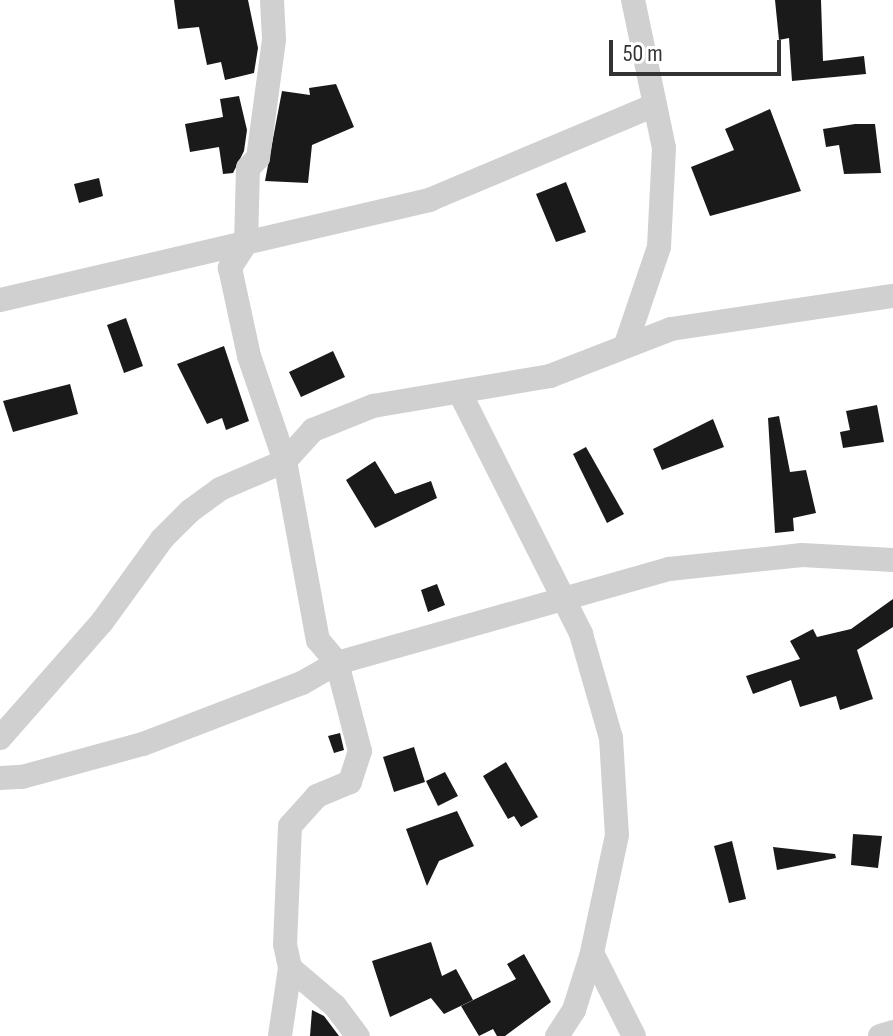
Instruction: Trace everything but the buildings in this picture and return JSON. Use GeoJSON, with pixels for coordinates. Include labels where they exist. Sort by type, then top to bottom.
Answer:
{"type":"FeatureCollection","features":[{"type":"Feature","properties":{"kind":"street"},"geometry":{"type":"LineString","coordinates":[[272,0],[274,40],[258,158],[248,168],[246,243],[230,268],[234,296],[285,461],[318,640],[337,663],[360,751],[350,782],[317,796],[290,826],[285,944],[290,968],[280,1036]]}},
{"type":"Feature","properties":{"kind":"street"},"geometry":{"type":"LineString","coordinates":[[626,344],[659,247],[664,148],[634,7],[656,0]]}},
{"type":"Feature","properties":{"kind":"street"},"geometry":{"type":"LineString","coordinates":[[0,300],[429,200],[655,105]]}},
{"type":"Feature","properties":{"kind":"street"},"geometry":{"type":"LineString","coordinates":[[0,738],[102,622],[162,539],[190,511],[220,489],[285,461],[313,430],[373,406],[550,376],[671,329],[893,296]]}},
{"type":"Feature","properties":{"kind":"street"},"geometry":{"type":"LineString","coordinates":[[460,393],[581,634],[611,738],[617,835],[592,953],[574,1010],[557,1036]]}},
{"type":"Feature","properties":{"kind":"street"},"geometry":{"type":"LineString","coordinates":[[0,778],[22,777],[143,744],[302,683],[337,663],[669,569],[802,555],[893,560]]}},
{"type":"Feature","properties":{"kind":"street"},"geometry":{"type":"LineString","coordinates":[[592,953],[634,1036]]}},
{"type":"Feature","properties":{"kind":"street"},"geometry":{"type":"LineString","coordinates":[[290,968],[335,1006],[358,1036]]}},
{"type":"Feature","properties":{"kind":"street"},"geometry":{"type":"LineString","coordinates":[[880,1036],[893,1032]]}}]}
